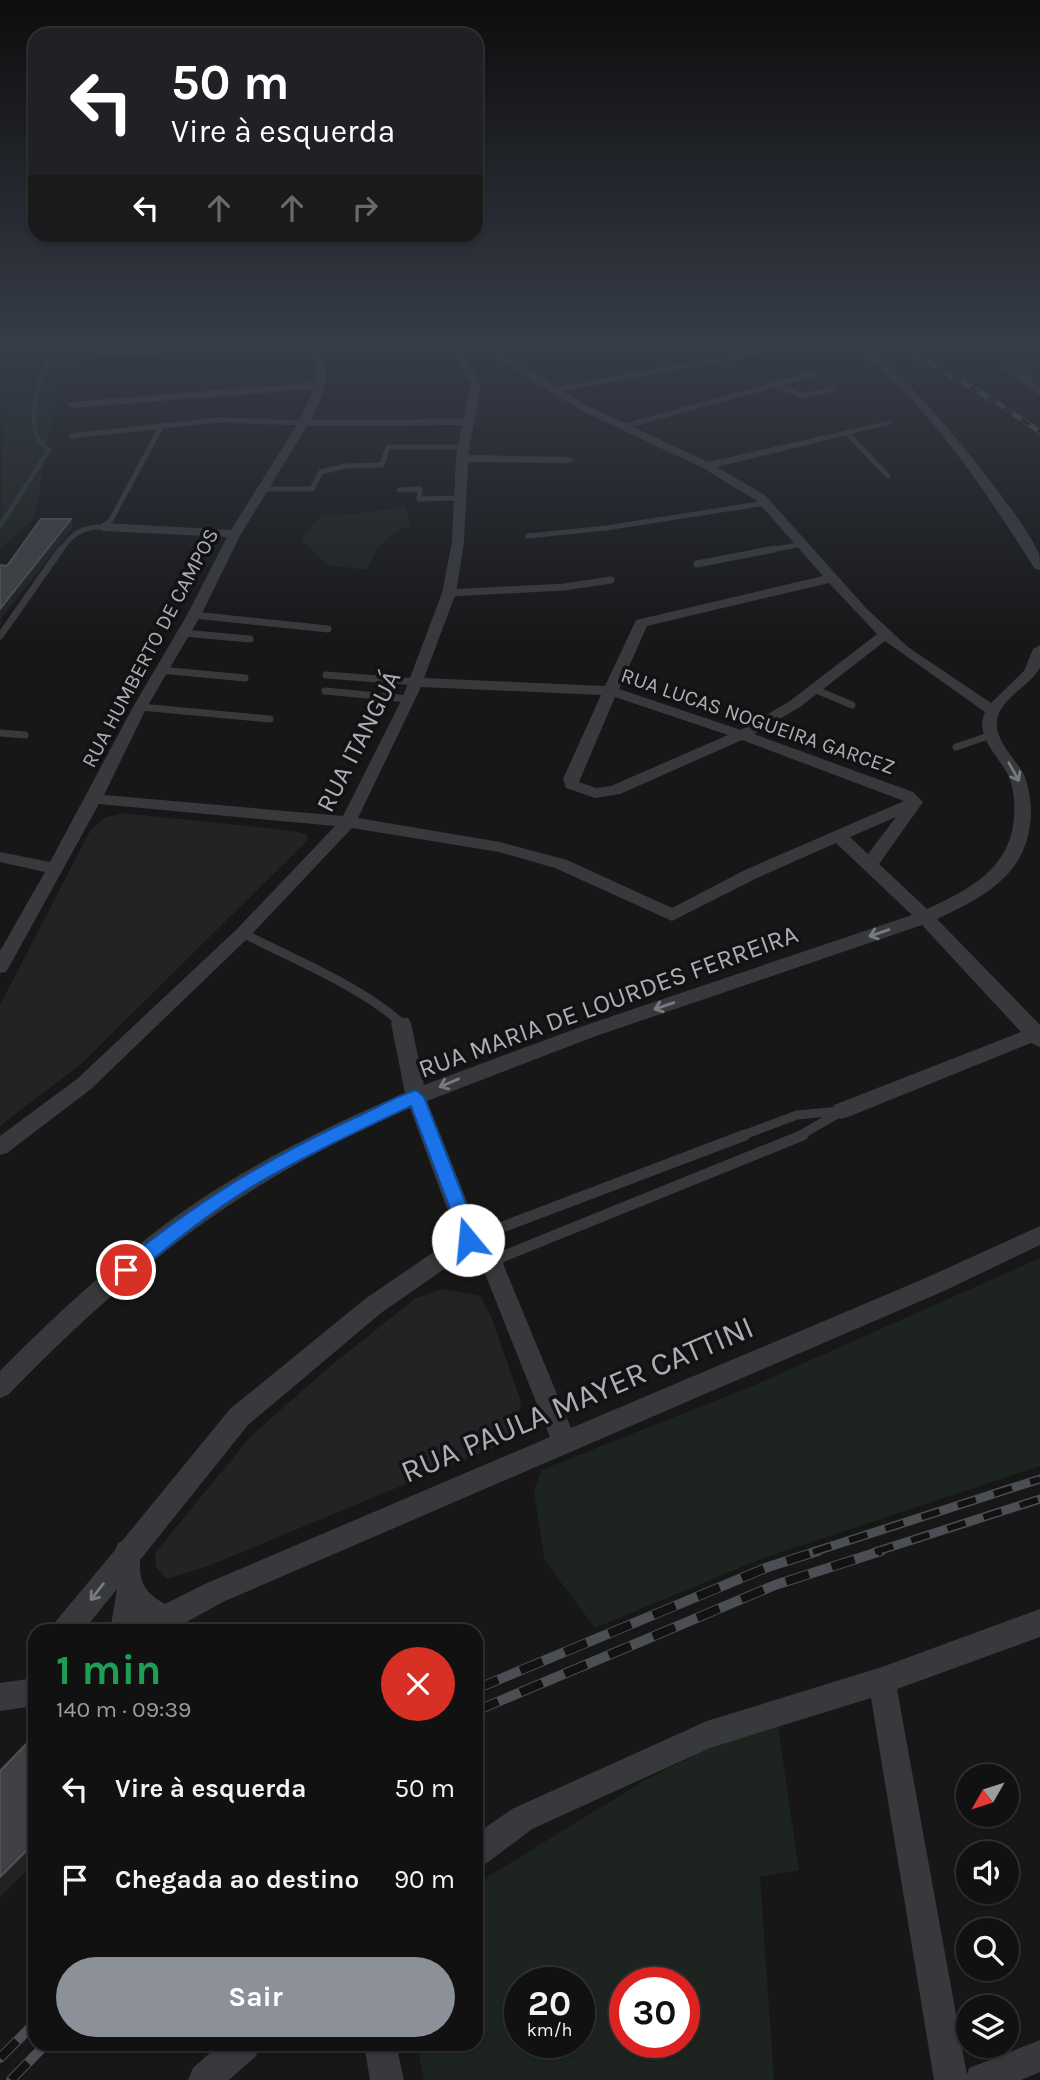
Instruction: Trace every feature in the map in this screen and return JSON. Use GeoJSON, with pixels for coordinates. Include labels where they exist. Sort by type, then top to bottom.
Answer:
{"type":"FeatureCollection","features":[{"type":"Feature","properties":{"kind":"street","name":"RUA HUMBERTO DE CAMPOS"},"geometry":{"type":"LineString","coordinates":[[0,967],[94,799],[160,670],[194,615],[235,534],[290,444]]}},
{"type":"Feature","properties":{"kind":"street","name":"RUA ITANGUÁ"},"geometry":{"type":"LineString","coordinates":[[0,1147],[84,1084],[243,933],[348,822],[410,699],[449,593],[458,542],[464,444]]}},
{"type":"Feature","properties":{"kind":"street"},"geometry":{"type":"LineString","coordinates":[[662,444],[707,466],[766,503],[862,612],[885,634],[903,650],[993,711]]}},
{"type":"Feature","properties":{"kind":"street"},"geometry":{"type":"LineString","coordinates":[[707,466],[800,444]]}},
{"type":"Feature","properties":{"kind":"street"},"geometry":{"type":"LineString","coordinates":[[955,444],[1020,532],[1040,566]]}},
{"type":"Feature","properties":{"kind":"street"},"geometry":{"type":"LineString","coordinates":[[462,453],[568,460]]}},
{"type":"Feature","properties":{"kind":"street"},"geometry":{"type":"LineString","coordinates":[[103,527],[235,534]]}},
{"type":"Feature","properties":{"kind":"street"},"geometry":{"type":"LineString","coordinates":[[833,578],[646,620],[637,626],[571,779],[572,785],[595,793],[614,791],[742,735],[795,704],[885,634]]}},
{"type":"Feature","properties":{"kind":"street"},"geometry":{"type":"LineString","coordinates":[[991,735],[989,721],[993,711],[1036,671],[1040,649]]}},
{"type":"Feature","properties":{"kind":"street","name":"RUA LUCAS NOGUEIRA GARCEZ"},"geometry":{"type":"LineString","coordinates":[[417,682],[610,691],[907,795],[915,802]]}},
{"type":"Feature","properties":{"kind":"street","name":"RUA MARIA DE LOURDES FERREIRA"},"geometry":{"type":"LineString","coordinates":[[0,1387],[67,1319],[177,1230],[246,1182],[329,1138],[494,1064],[926,918],[977,895],[1022,855],[1030,826],[1019,780],[991,735]]}},
{"type":"Feature","properties":{"kind":"street"},"geometry":{"type":"LineString","coordinates":[[94,799],[348,822],[500,847],[561,864],[671,915],[751,873],[915,802]]}},
{"type":"Feature","properties":{"kind":"street"},"geometry":{"type":"LineString","coordinates":[[870,864],[915,802]]}},
{"type":"Feature","properties":{"kind":"street"},"geometry":{"type":"LineString","coordinates":[[838,835],[926,918],[1038,1035],[841,1111]]}},
{"type":"Feature","properties":{"kind":"street"},"geometry":{"type":"LineString","coordinates":[[0,857],[55,869]]}},
{"type":"Feature","properties":{"kind":"street"},"geometry":{"type":"LineString","coordinates":[[73,1624],[127,1552],[239,1418],[373,1306],[468,1240],[468,1232],[416,1097],[401,1023]]}},
{"type":"Feature","properties":{"kind":"street","name":"RUA PAULA MAYER CATTINI"},"geometry":{"type":"LineString","coordinates":[[156,1624],[216,1592],[936,1284],[1040,1235]]}},
{"type":"Feature","properties":{"kind":"street"},"geometry":{"type":"LineString","coordinates":[[495,1260],[493,1266],[497,1277],[564,1442]]}},
{"type":"Feature","properties":{"kind":"street"},"geometry":{"type":"LineString","coordinates":[[125,1624],[129,1592],[127,1552]]}},
{"type":"Feature","properties":{"kind":"street"},"geometry":{"type":"LineString","coordinates":[[129,1592],[144,1608],[153,1624]]}},
{"type":"Feature","properties":{"kind":"street"},"geometry":{"type":"LineString","coordinates":[[483,1847],[523,1819],[707,1735],[882,1682],[1040,1623]]}},
{"type":"Feature","properties":{"kind":"street"},"geometry":{"type":"LineString","coordinates":[[882,1682],[951,2080]]}},
{"type":"Feature","properties":{"kind":"street"},"geometry":{"type":"LineString","coordinates":[[205,2080],[236,2051]]}},
{"type":"Feature","properties":{"kind":"street"},"geometry":{"type":"LineString","coordinates":[[381,2051],[387,2080]]}},
{"type":"Feature","properties":{"kind":"street"},"geometry":{"type":"LineString","coordinates":[[981,2080],[1040,2056]]}},
{"type":"Feature","properties":{"kind":"lane"},"geometry":{"type":"LineString","coordinates":[[0,636],[72,534],[87,527],[103,527],[111,520],[152,444]]}},
{"type":"Feature","properties":{"kind":"lane"},"geometry":{"type":"LineString","coordinates":[[858,444],[888,476]]}},
{"type":"Feature","properties":{"kind":"lane"},"geometry":{"type":"LineString","coordinates":[[261,489],[312,489],[321,472],[346,466],[382,465],[388,447],[462,453]]}},
{"type":"Feature","properties":{"kind":"lane"},"geometry":{"type":"LineString","coordinates":[[400,490],[420,489],[419,499],[460,498]]}},
{"type":"Feature","properties":{"kind":"lane"},"geometry":{"type":"LineString","coordinates":[[528,536],[606,528],[766,503]]}},
{"type":"Feature","properties":{"kind":"lane"},"geometry":{"type":"LineString","coordinates":[[697,564],[803,544]]}},
{"type":"Feature","properties":{"kind":"lane"},"geometry":{"type":"LineString","coordinates":[[449,593],[564,587],[611,580]]}},
{"type":"Feature","properties":{"kind":"lane"},"geometry":{"type":"LineString","coordinates":[[194,615],[327,629]]}},
{"type":"Feature","properties":{"kind":"lane"},"geometry":{"type":"LineString","coordinates":[[183,633],[250,639]]}},
{"type":"Feature","properties":{"kind":"lane"},"geometry":{"type":"LineString","coordinates":[[160,670],[245,678]]}},
{"type":"Feature","properties":{"kind":"lane"},"geometry":{"type":"LineString","coordinates":[[327,675],[417,682]]}},
{"type":"Feature","properties":{"kind":"lane"},"geometry":{"type":"LineString","coordinates":[[814,689],[852,705]]}},
{"type":"Feature","properties":{"kind":"lane"},"geometry":{"type":"LineString","coordinates":[[325,691],[410,699]]}},
{"type":"Feature","properties":{"kind":"lane"},"geometry":{"type":"LineString","coordinates":[[140,708],[270,719]]}},
{"type":"Feature","properties":{"kind":"lane"},"geometry":{"type":"LineString","coordinates":[[0,733],[25,735]]}},
{"type":"Feature","properties":{"kind":"lane"},"geometry":{"type":"LineString","coordinates":[[956,747],[991,735]]}},
{"type":"Feature","properties":{"kind":"lane"},"geometry":{"type":"LineString","coordinates":[[243,933],[360,994],[386,1009],[401,1023]]}},
{"type":"Feature","properties":{"kind":"lane"},"geometry":{"type":"LineString","coordinates":[[468,1240],[797,1115],[841,1111]]}},
{"type":"Feature","properties":{"kind":"lane"},"geometry":{"type":"LineString","coordinates":[[495,1260],[810,1132],[841,1111]]}},
{"type":"Feature","properties":{"kind":"shaded area"},"geometry":{"type":"Polygon","coordinates":[[[1,444],[48,444],[35,518],[0,549],[1,444]]]}},
{"type":"Feature","properties":{"kind":"shaded area"},"geometry":{"type":"Polygon","coordinates":[[[405,507],[410,525],[384,543],[374,554],[367,570],[327,565],[301,539],[321,515],[405,507]]]}},
{"type":"Feature","properties":{"kind":"shaded area"},"geometry":{"type":"Polygon","coordinates":[[[123,813],[293,831],[307,835],[308,840],[80,1065],[0,1126],[0,1005],[90,831],[104,818],[123,813]]]}},
{"type":"Feature","properties":{"kind":"shaded area"},"geometry":{"type":"Polygon","coordinates":[[[1040,1258],[1040,1466],[766,1557],[595,1628],[545,1561],[534,1493],[541,1470],[757,1384],[1040,1258]]]}},
{"type":"Feature","properties":{"kind":"shaded area"},"geometry":{"type":"Polygon","coordinates":[[[442,1289],[480,1296],[491,1316],[521,1402],[516,1430],[497,1446],[211,1565],[167,1579],[156,1567],[155,1553],[251,1436],[328,1368],[416,1298],[442,1289]]]}},
{"type":"Feature","properties":{"kind":"shaded area"},"geometry":{"type":"Polygon","coordinates":[[[778,1727],[799,1870],[760,1877],[774,2080],[424,2080],[418,2051],[483,2051],[483,1880],[647,1779],[709,1748],[778,1727]]]}},
{"type":"Feature","properties":{"kind":"building"},"geometry":{"type":"Polygon","coordinates":[[[41,519],[71,519],[0,609],[0,565],[7,566],[41,519]]]}},
{"type":"Feature","properties":{"kind":"building"},"geometry":{"type":"Polygon","coordinates":[[[28,1742],[28,1849],[0,1877],[0,1771],[28,1742]]]}},
{"type":"Feature","properties":{"kind":"waterway"},"geometry":{"type":"LineString","coordinates":[[0,526],[49,450],[42,444]]}},
{"type":"Feature","properties":{"kind":"railway"},"geometry":{"type":"LineString","coordinates":[[813,1552],[1040,1479]]}},
{"type":"Feature","properties":{"kind":"railway"},"geometry":{"type":"LineString","coordinates":[[875,1552],[1040,1499]]}},
{"type":"Feature","properties":{"kind":"railway"},"geometry":{"type":"LineString","coordinates":[[483,1686],[768,1567],[818,1551]]}},
{"type":"Feature","properties":{"kind":"railway"},"geometry":{"type":"LineString","coordinates":[[483,1708],[775,1585],[881,1551]]}},
{"type":"Feature","properties":{"kind":"railway"},"geometry":{"type":"LineString","coordinates":[[0,2058],[28,2030]]}},
{"type":"Feature","properties":{"kind":"railway"},"geometry":{"type":"LineString","coordinates":[[11,2080],[39,2051]]}},
{"type":"Feature","properties":{"kind":"route"},"geometry":{"type":"LineString","coordinates":[[126,1270],[166,1238],[246,1182],[329,1138],[416,1097],[468,1232],[468,1240]]}}]}
